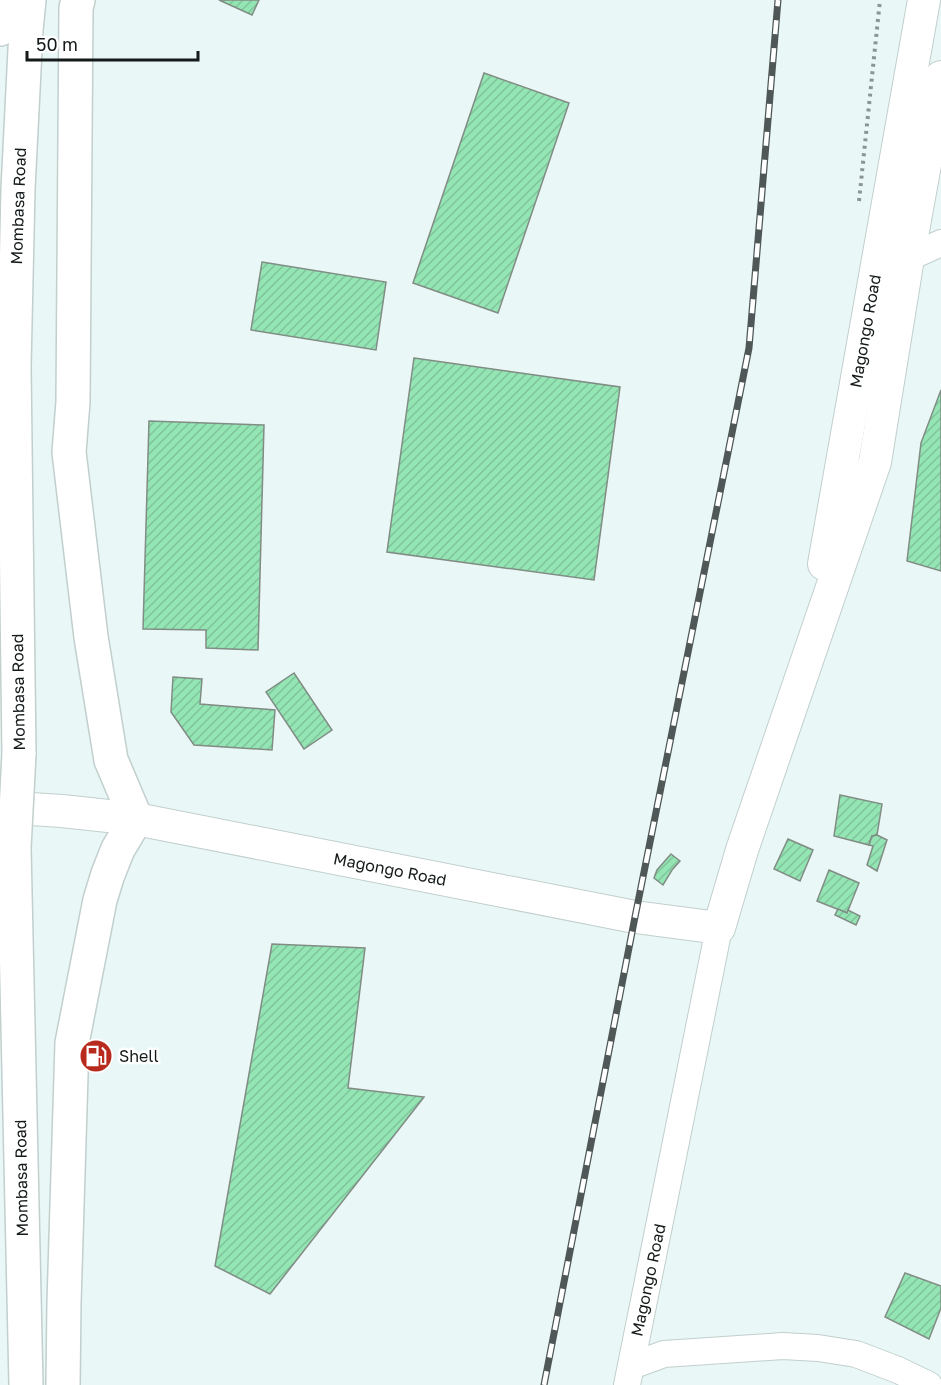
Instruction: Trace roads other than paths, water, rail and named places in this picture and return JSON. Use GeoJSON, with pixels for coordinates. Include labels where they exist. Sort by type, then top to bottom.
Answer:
{"type":"FeatureCollection","features":[{"type":"Feature","properties":{"kind":"highway"},"geometry":{"type":"LineString","coordinates":[[0,29],[2,0]]}},
{"type":"Feature","properties":{"kind":"highway","name":"Mombasa Road"},"geometry":{"type":"LineString","coordinates":[[26,1385],[14,848],[19,754],[14,367],[18,189],[29,0]]}},
{"type":"Feature","properties":{"kind":"highway"},"geometry":{"type":"LineString","coordinates":[[63,1385],[72,1043],[100,900],[118,849],[136,819],[111,760],[91,638],[69,452],[73,402],[78,0]]}},
{"type":"Feature","properties":{"kind":"main road","name":"Magongo Road"},"geometry":{"type":"LineString","coordinates":[[806,663],[924,0]]}},
{"type":"Feature","properties":{"kind":"main road","name":"Magongo Road"},"geometry":{"type":"LineString","coordinates":[[0,807],[136,819],[635,917],[719,928],[742,850],[875,462],[908,258],[941,77]]}},
{"type":"Feature","properties":{"kind":"street"},"geometry":{"type":"LineString","coordinates":[[908,258],[941,243]]}},
{"type":"Feature","properties":{"kind":"street","name":"Magongo Road"},"geometry":{"type":"LineString","coordinates":[[629,1375],[719,928]]}},
{"type":"Feature","properties":{"kind":"street"},"geometry":{"type":"LineString","coordinates":[[629,1375],[664,1354],[783,1346],[818,1348],[856,1354],[928,1385]]}},
{"type":"Feature","properties":{"kind":"railway"},"geometry":{"type":"LineString","coordinates":[[544,1385],[749,348],[778,0]]}},
{"type":"Feature","properties":{"kind":"place","name":"Shell"},"geometry":{"type":"Point","coordinates":[96,1056]}}]}
